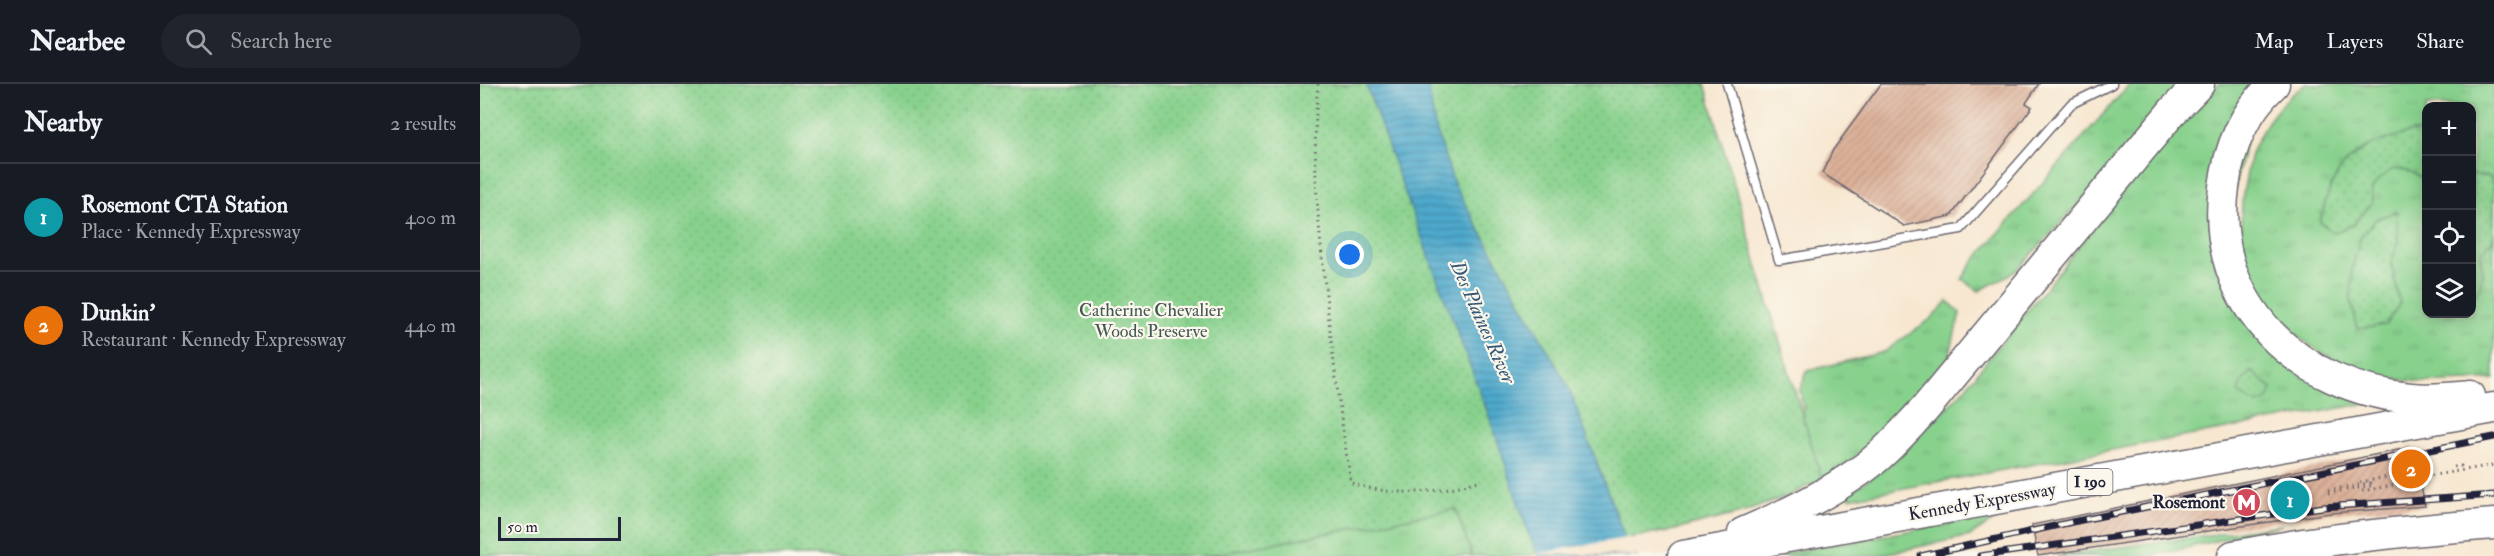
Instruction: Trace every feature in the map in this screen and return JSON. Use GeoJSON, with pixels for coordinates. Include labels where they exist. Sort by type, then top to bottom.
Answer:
{"type":"FeatureCollection","features":[{"type":"Feature","properties":{"kind":"highway"},"geometry":{"type":"LineString","coordinates":[[1685,556],[1794,511],[1859,472],[1889,447],[1924,410],[2172,111],[2199,84]]}},
{"type":"Feature","properties":{"kind":"highway"},"geometry":{"type":"LineString","coordinates":[[2274,84],[2255,106],[2233,142],[2222,196],[2222,233],[2227,261],[2236,286],[2246,302],[2278,343],[2315,368],[2339,380],[2375,392],[2410,398],[2443,399],[2494,394]]}},
{"type":"Feature","properties":{"kind":"highway","name":"Kennedy Expressway"},"geometry":{"type":"LineString","coordinates":[[1685,556],[2494,408]]}},
{"type":"Feature","properties":{"kind":"highway"},"geometry":{"type":"LineString","coordinates":[[2233,556],[2311,541],[2407,530],[2494,525]]}},
{"type":"Feature","properties":{"kind":"lane"},"geometry":{"type":"LineString","coordinates":[[1727,84],[1779,260],[1961,229],[2071,104],[2112,84]]}},
{"type":"Feature","properties":{"kind":"path"},"geometry":{"type":"LineString","coordinates":[[1318,84],[1314,123],[1319,224],[1335,380],[1351,483],[1400,493],[1427,493],[1482,480]]}},
{"type":"Feature","properties":{"kind":"path"},"geometry":{"type":"LineString","coordinates":[[2420,483],[2429,481],[2428,476],[2494,465]]}},
{"type":"Feature","properties":{"kind":"path"},"geometry":{"type":"LineString","coordinates":[[2454,467],[2461,466],[2462,470]]}},
{"type":"Feature","properties":{"kind":"path"},"geometry":{"type":"LineString","coordinates":[[2360,482],[2404,474]]}},
{"type":"Feature","properties":{"kind":"path"},"geometry":{"type":"LineString","coordinates":[[2362,491],[2406,483]]}},
{"type":"Feature","properties":{"kind":"path"},"geometry":{"type":"LineString","coordinates":[[2328,491],[2375,484]]}},
{"type":"Feature","properties":{"kind":"green space","name":"Catherine Chevalier Woods Preserve"},"geometry":{"type":"Polygon","coordinates":[[[480,84],[1705,84],[1822,479],[1788,496],[1744,512],[1674,530],[1525,556],[1472,556],[1456,509],[1206,556],[480,556],[480,84]]]}},
{"type":"Feature","properties":{"kind":"green space"},"geometry":{"type":"Polygon","coordinates":[[[2130,84],[2183,84],[2083,199],[2016,271],[1979,291],[1962,279],[1974,261],[2130,84]]]}},
{"type":"Feature","properties":{"kind":"green space"},"geometry":{"type":"Polygon","coordinates":[[[2218,84],[2260,84],[2215,266],[2368,403],[1850,498],[1848,494],[1893,462],[1962,392],[2157,149],[2218,84]]]}},
{"type":"Feature","properties":{"kind":"green space"},"geometry":{"type":"Polygon","coordinates":[[[2306,84],[2494,84],[2494,379],[2422,382],[2361,370],[2327,356],[2298,336],[2274,313],[2256,285],[2245,253],[2241,217],[2252,151],[2261,132],[2289,97],[2306,84]]]}},
{"type":"Feature","properties":{"kind":"green space"},"geometry":{"type":"Polygon","coordinates":[[[2413,132],[2422,133],[2422,176],[2399,169],[2383,175],[2372,188],[2372,203],[2353,225],[2333,233],[2320,222],[2332,184],[2340,171],[2361,151],[2413,132]]]}},
{"type":"Feature","properties":{"kind":"green space"},"geometry":{"type":"Polygon","coordinates":[[[2476,175],[2490,177],[2494,189],[2494,234],[2492,241],[2481,254],[2482,272],[2476,294],[2476,175]]]}},
{"type":"Feature","properties":{"kind":"green space"},"geometry":{"type":"Polygon","coordinates":[[[2397,212],[2398,243],[2391,263],[2400,304],[2385,325],[2358,329],[2351,301],[2352,268],[2361,236],[2377,218],[2397,212]]]}},
{"type":"Feature","properties":{"kind":"green space"},"geometry":{"type":"Polygon","coordinates":[[[1948,301],[1960,313],[1947,365],[1877,440],[1832,474],[1744,512],[1674,530],[1804,416],[1800,389],[1807,371],[1884,352],[1932,318],[1948,301]]]}},
{"type":"Feature","properties":{"kind":"green space"},"geometry":{"type":"Polygon","coordinates":[[[2251,371],[2272,389],[2268,400],[2257,404],[2238,393],[2241,383],[2251,371]]]}},
{"type":"Feature","properties":{"kind":"green space"},"geometry":{"type":"Polygon","coordinates":[[[1456,509],[1472,556],[1206,556],[1456,509]]]}},
{"type":"Feature","properties":{"kind":"green space"},"geometry":{"type":"Polygon","coordinates":[[[2004,514],[1970,536],[1875,556],[1768,556],[2004,514]]]}},
{"type":"Feature","properties":{"kind":"green space"},"geometry":{"type":"Polygon","coordinates":[[[2282,525],[2152,556],[2056,556],[2282,525]]]}},
{"type":"Feature","properties":{"kind":"water","name":"Des Plaines River"},"geometry":{"type":"Polygon","coordinates":[[[1366,84],[1428,84],[1435,126],[1454,184],[1568,386],[1625,538],[1637,556],[1539,556],[1529,535],[1492,424],[1366,84]]]}},
{"type":"Feature","properties":{"kind":"pier"},"geometry":{"type":"Polygon","coordinates":[[[1629,537],[1640,556],[1535,554],[1626,538],[1629,537]]]}},
{"type":"Feature","properties":{"kind":"building"},"geometry":{"type":"Polygon","coordinates":[[[1881,84],[2039,84],[2026,103],[2032,107],[1951,216],[1904,226],[1822,173],[1833,150],[1881,84]]]}},
{"type":"Feature","properties":{"kind":"building"},"geometry":{"type":"Polygon","coordinates":[[[2413,447],[2425,506],[2330,513],[2038,556],[2032,525],[2413,447]]]}},
{"type":"Feature","properties":{"kind":"railway"},"geometry":{"type":"LineString","coordinates":[[1921,556],[2072,522],[2494,437]]}},
{"type":"Feature","properties":{"kind":"railway"},"geometry":{"type":"LineString","coordinates":[[1980,556],[2323,507],[2494,495]]}},
{"type":"Feature","properties":{"kind":"place","name":"Dunkin'"},"geometry":{"type":"Point","coordinates":[2411,469]}},
{"type":"Feature","properties":{"kind":"place","name":"Rosemont CTA Station"},"geometry":{"type":"Point","coordinates":[2290,500]}},
{"type":"Feature","properties":{"kind":"place","name":"Rosemont"},"geometry":{"type":"Point","coordinates":[2246,502]}}]}
